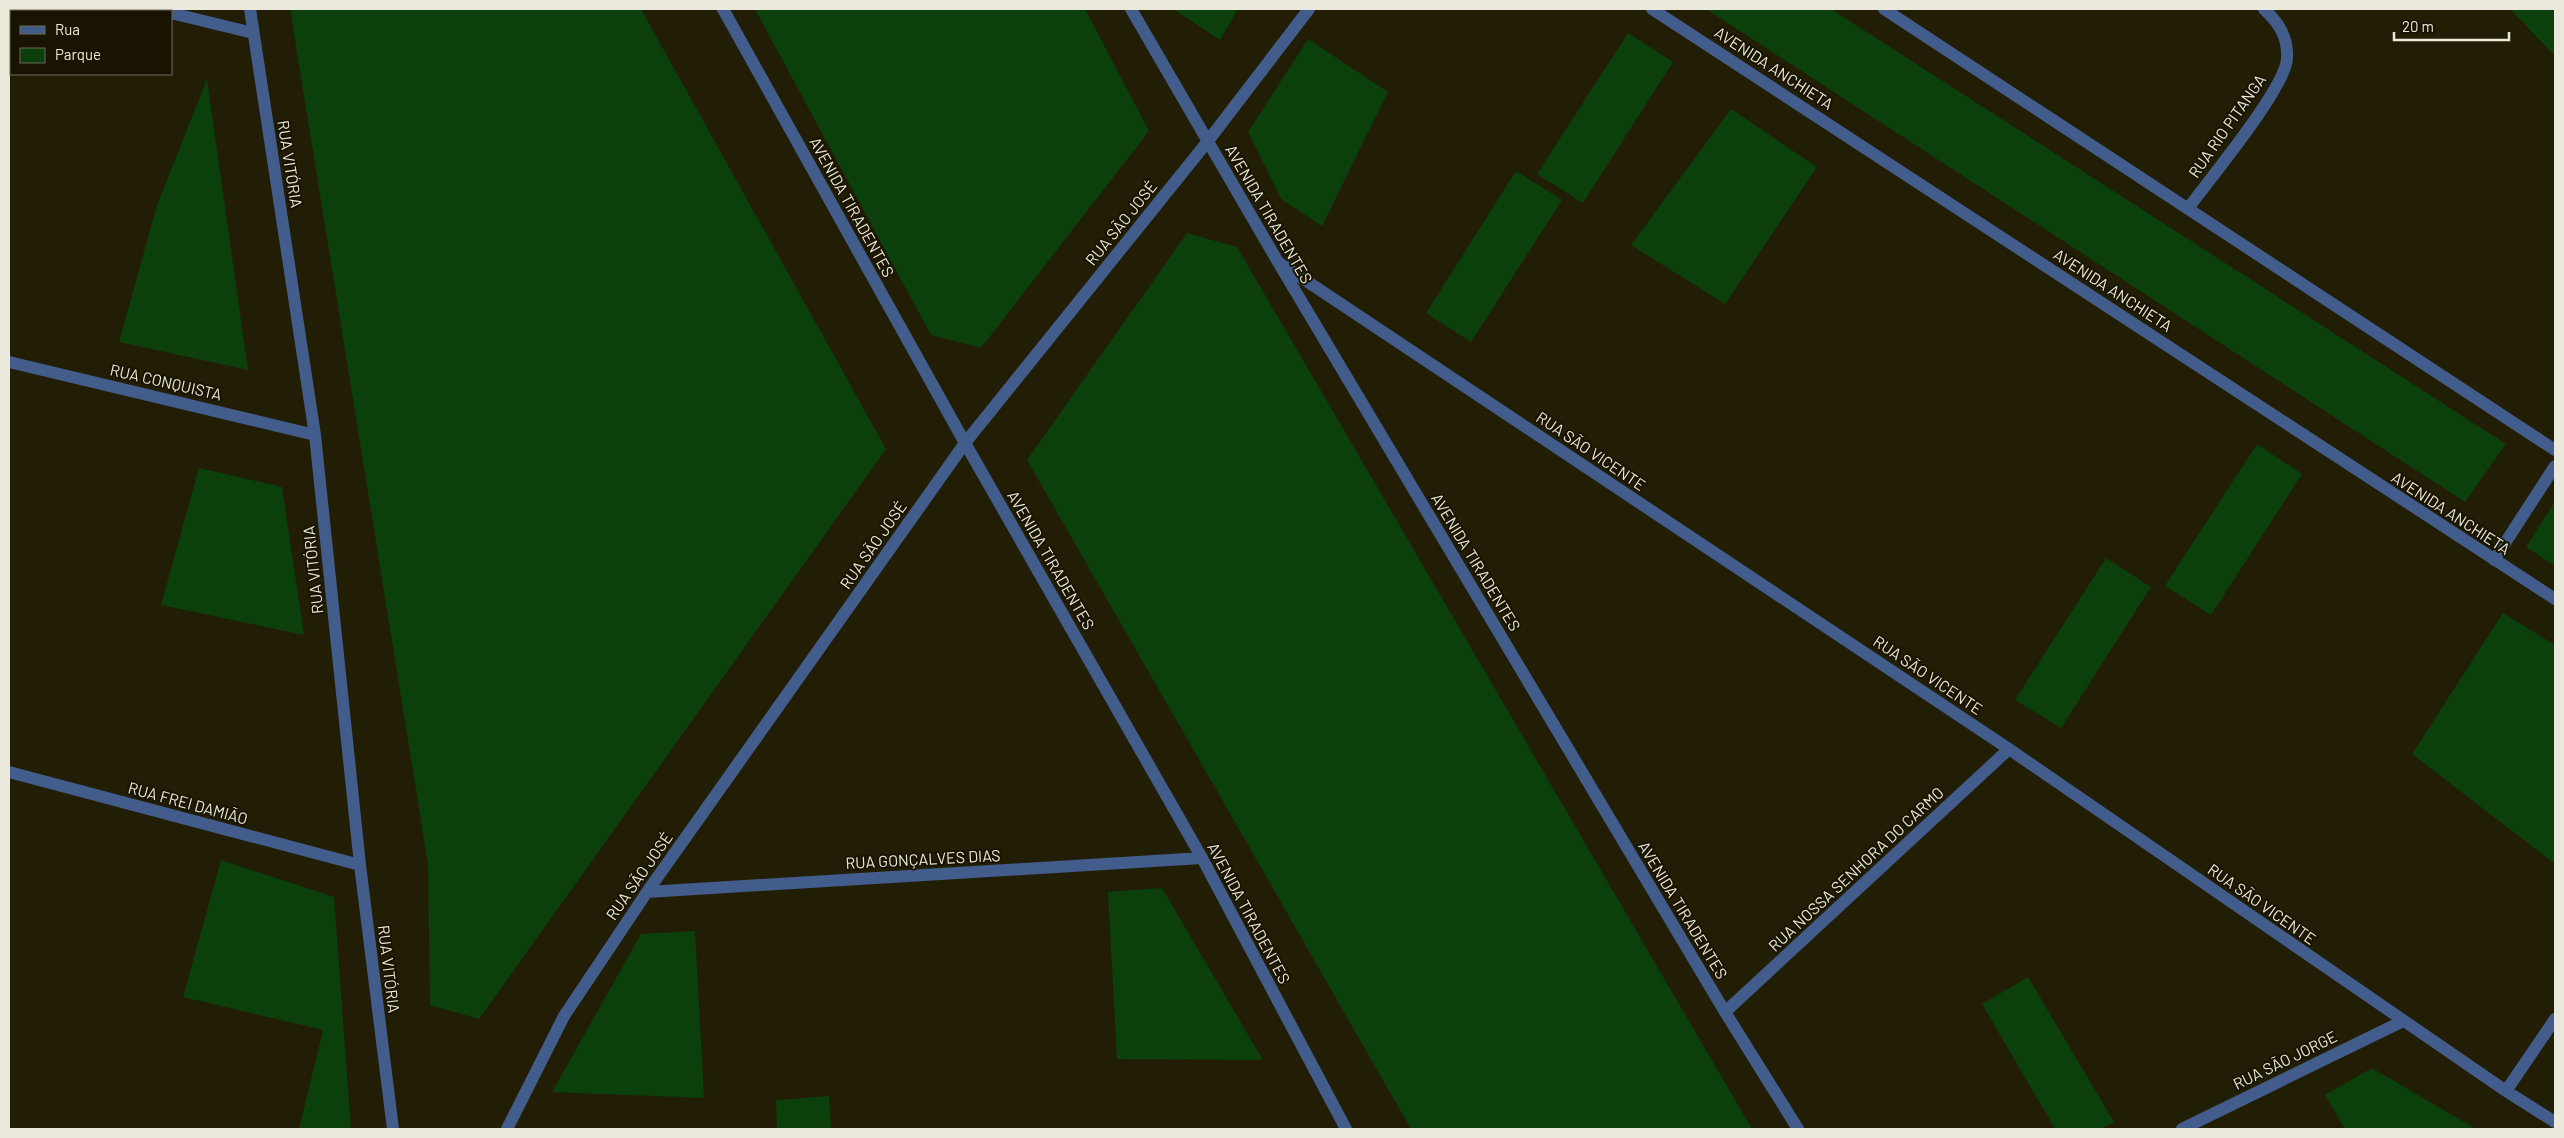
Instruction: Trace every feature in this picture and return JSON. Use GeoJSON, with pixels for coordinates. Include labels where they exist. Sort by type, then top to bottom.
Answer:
{"type":"FeatureCollection","features":[{"type":"Feature","properties":{"kind":"street","name":"RUA VITÓRIA"},"geometry":{"type":"LineString","coordinates":[[250,9],[315,435],[360,866],[393,1129]]}},
{"type":"Feature","properties":{"kind":"street","name":"AVENIDA TIRADENTES"},"geometry":{"type":"LineString","coordinates":[[723,9],[965,443],[1202,858],[1346,1129]]}},
{"type":"Feature","properties":{"kind":"street","name":"AVENIDA TIRADENTES"},"geometry":{"type":"LineString","coordinates":[[1131,9],[1278,262],[1725,1012],[1798,1129]]}},
{"type":"Feature","properties":{"kind":"street","name":"RUA SÃO JOSÉ"},"geometry":{"type":"LineString","coordinates":[[507,1129],[564,1016],[647,892],[965,443],[1208,141],[1309,9]]}},
{"type":"Feature","properties":{"kind":"street","name":"AVENIDA ANCHIETA"},"geometry":{"type":"LineString","coordinates":[[1652,9],[2555,599]]}},
{"type":"Feature","properties":{"kind":"street"},"geometry":{"type":"LineString","coordinates":[[1884,9],[2188,207],[2555,450]]}},
{"type":"Feature","properties":{"kind":"street","name":"RUA RIO PITANGA"},"geometry":{"type":"LineString","coordinates":[[2188,207],[2257,116],[2278,83],[2288,60],[2286,37],[2275,19],[2264,9]]}},
{"type":"Feature","properties":{"kind":"street"},"geometry":{"type":"LineString","coordinates":[[172,13],[253,33]]}},
{"type":"Feature","properties":{"kind":"street","name":"RUA SÃO VICENTE"},"geometry":{"type":"LineString","coordinates":[[1278,262],[2010,749],[2506,1091],[2555,1122]]}},
{"type":"Feature","properties":{"kind":"street","name":"RUA CONQUISTA"},"geometry":{"type":"LineString","coordinates":[[9,362],[315,435]]}},
{"type":"Feature","properties":{"kind":"street"},"geometry":{"type":"LineString","coordinates":[[2494,560],[2555,466]]}},
{"type":"Feature","properties":{"kind":"street","name":"RUA NOSSA SENHORA DO CARMO"},"geometry":{"type":"LineString","coordinates":[[1725,1012],[2010,749]]}},
{"type":"Feature","properties":{"kind":"street","name":"RUA FREI DAMIÃO"},"geometry":{"type":"LineString","coordinates":[[9,772],[360,866]]}},
{"type":"Feature","properties":{"kind":"street","name":"RUA GONÇALVES DIAS"},"geometry":{"type":"LineString","coordinates":[[647,892],[1202,858]]}},
{"type":"Feature","properties":{"kind":"street"},"geometry":{"type":"LineString","coordinates":[[2506,1091],[2555,1019]]}},
{"type":"Feature","properties":{"kind":"street","name":"RUA SÃO JORGE"},"geometry":{"type":"LineString","coordinates":[[2182,1129],[2403,1020]]}},
{"type":"Feature","properties":{"kind":"green space"},"geometry":{"type":"Polygon","coordinates":[[[290,9],[641,9],[886,449],[479,1019],[430,1005],[428,864],[290,9]]]}},
{"type":"Feature","properties":{"kind":"green space"},"geometry":{"type":"Polygon","coordinates":[[[755,9],[1085,9],[1149,131],[981,348],[931,335],[755,9]]]}},
{"type":"Feature","properties":{"kind":"green space"},"geometry":{"type":"Polygon","coordinates":[[[1173,9],[1238,9],[1220,40],[1173,9]]]}},
{"type":"Feature","properties":{"kind":"green space"},"geometry":{"type":"Polygon","coordinates":[[[1706,9],[1831,9],[2506,444],[2465,502],[1706,9]]]}},
{"type":"Feature","properties":{"kind":"green space"},"geometry":{"type":"Polygon","coordinates":[[[2510,9],[2555,9],[2555,56],[2510,9]]]}},
{"type":"Feature","properties":{"kind":"green space"},"geometry":{"type":"Polygon","coordinates":[[[1628,33],[1673,62],[1583,203],[1537,174],[1628,33]]]}},
{"type":"Feature","properties":{"kind":"green space"},"geometry":{"type":"Polygon","coordinates":[[[1308,39],[1388,92],[1322,226],[1281,199],[1248,132],[1308,39]]]}},
{"type":"Feature","properties":{"kind":"green space"},"geometry":{"type":"Polygon","coordinates":[[[207,79],[248,370],[119,342],[157,205],[207,79]]]}},
{"type":"Feature","properties":{"kind":"green space"},"geometry":{"type":"Polygon","coordinates":[[[1731,109],[1817,167],[1725,304],[1631,245],[1731,109]]]}},
{"type":"Feature","properties":{"kind":"green space"},"geometry":{"type":"Polygon","coordinates":[[[1516,171],[1562,200],[1471,342],[1426,313],[1516,171]]]}},
{"type":"Feature","properties":{"kind":"green space"},"geometry":{"type":"Polygon","coordinates":[[[1187,233],[1237,247],[1752,1129],[1411,1129],[1027,460],[1187,233]]]}},
{"type":"Feature","properties":{"kind":"green space"},"geometry":{"type":"Polygon","coordinates":[[[2257,444],[2302,474],[2211,615],[2165,586],[2257,444]]]}},
{"type":"Feature","properties":{"kind":"green space"},"geometry":{"type":"Polygon","coordinates":[[[199,468],[282,487],[304,635],[161,605],[199,468]]]}},
{"type":"Feature","properties":{"kind":"green space"},"geometry":{"type":"Polygon","coordinates":[[[2555,501],[2555,566],[2526,547],[2555,501]]]}},
{"type":"Feature","properties":{"kind":"green space"},"geometry":{"type":"Polygon","coordinates":[[[2106,558],[2151,587],[2061,728],[2015,700],[2106,558]]]}},
{"type":"Feature","properties":{"kind":"green space"},"geometry":{"type":"Polygon","coordinates":[[[2503,613],[2555,645],[2555,864],[2412,754],[2503,613]]]}},
{"type":"Feature","properties":{"kind":"green space"},"geometry":{"type":"Polygon","coordinates":[[[221,860],[334,897],[351,1129],[299,1129],[323,1030],[183,997],[221,860]]]}},
{"type":"Feature","properties":{"kind":"green space"},"geometry":{"type":"Polygon","coordinates":[[[1162,888],[1263,1060],[1117,1059],[1108,892],[1162,888]]]}},
{"type":"Feature","properties":{"kind":"green space"},"geometry":{"type":"Polygon","coordinates":[[[695,931],[704,1098],[552,1092],[641,934],[695,931]]]}},
{"type":"Feature","properties":{"kind":"green space"},"geometry":{"type":"Polygon","coordinates":[[[2028,977],[2114,1122],[2101,1129],[2055,1129],[1982,1004],[2028,977]]]}},
{"type":"Feature","properties":{"kind":"green space"},"geometry":{"type":"Polygon","coordinates":[[[2372,1068],[2476,1129],[2345,1129],[2325,1095],[2372,1068]]]}},
{"type":"Feature","properties":{"kind":"green space"},"geometry":{"type":"Polygon","coordinates":[[[829,1096],[831,1129],[777,1129],[776,1100],[829,1096]]]}}]}
